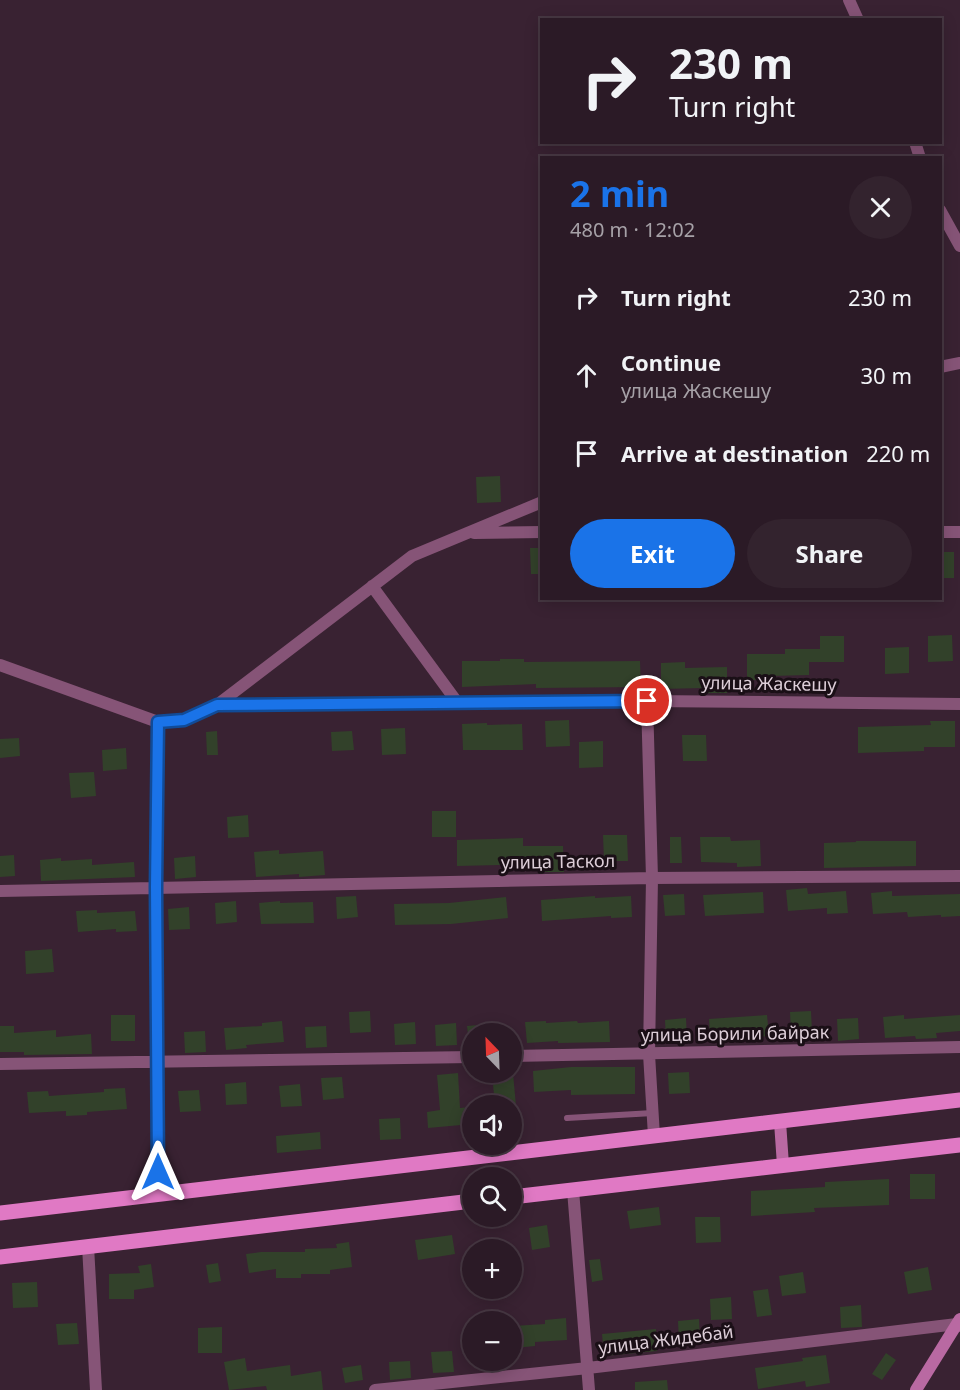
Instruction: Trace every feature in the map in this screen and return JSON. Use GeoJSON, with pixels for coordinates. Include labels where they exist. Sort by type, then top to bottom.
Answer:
{"type":"FeatureCollection","features":[{"type":"Feature","properties":{"kind":"main road"},"geometry":{"type":"LineString","coordinates":[[0,1213],[960,1100]]}},
{"type":"Feature","properties":{"kind":"main road"},"geometry":{"type":"LineString","coordinates":[[522,1196],[960,1144]]}},
{"type":"Feature","properties":{"kind":"main road"},"geometry":{"type":"LineString","coordinates":[[0,1257],[462,1203]]}},
{"type":"Feature","properties":{"kind":"street"},"geometry":{"type":"LineString","coordinates":[[849,0],[857,18]]}},
{"type":"Feature","properties":{"kind":"street"},"geometry":{"type":"LineString","coordinates":[[942,214],[960,246]]}},
{"type":"Feature","properties":{"kind":"street"},"geometry":{"type":"LineString","coordinates":[[942,367],[960,363]]}},
{"type":"Feature","properties":{"kind":"street"},"geometry":{"type":"LineString","coordinates":[[0,665],[158,722],[184,720],[217,705],[412,556],[540,503]]}},
{"type":"Feature","properties":{"kind":"street"},"geometry":{"type":"LineString","coordinates":[[468,532],[540,532]]}},
{"type":"Feature","properties":{"kind":"street"},"geometry":{"type":"LineString","coordinates":[[942,532],[960,532]]}},
{"type":"Feature","properties":{"kind":"street"},"geometry":{"type":"LineString","coordinates":[[372,586],[457,702]]}},
{"type":"Feature","properties":{"kind":"street"},"geometry":{"type":"LineString","coordinates":[[647,701],[652,878],[650,1054],[654,1136]]}},
{"type":"Feature","properties":{"kind":"street","name":"улица Жаскешу"},"geometry":{"type":"LineString","coordinates":[[217,705],[647,701],[960,704]]}},
{"type":"Feature","properties":{"kind":"street"},"geometry":{"type":"LineString","coordinates":[[158,722],[156,887],[158,1194]]}},
{"type":"Feature","properties":{"kind":"street","name":"улица Таскол"},"geometry":{"type":"LineString","coordinates":[[0,891],[652,878],[960,876]]}},
{"type":"Feature","properties":{"kind":"street","name":"улица Борили байрак"},"geometry":{"type":"LineString","coordinates":[[522,1056],[960,1047]]}},
{"type":"Feature","properties":{"kind":"street"},"geometry":{"type":"LineString","coordinates":[[0,1064],[462,1057]]}},
{"type":"Feature","properties":{"kind":"street"},"geometry":{"type":"LineString","coordinates":[[780,1122],[783,1165]]}},
{"type":"Feature","properties":{"kind":"street"},"geometry":{"type":"LineString","coordinates":[[573,1190],[589,1390]]}},
{"type":"Feature","properties":{"kind":"street"},"geometry":{"type":"LineString","coordinates":[[88,1246],[96,1390]]}},
{"type":"Feature","properties":{"kind":"street"},"geometry":{"type":"LineString","coordinates":[[916,1390],[959,1323]]}},
{"type":"Feature","properties":{"kind":"street","name":"улица Жидебай"},"geometry":{"type":"LineString","coordinates":[[375,1390],[588,1368],[959,1323]]}},
{"type":"Feature","properties":{"kind":"lane"},"geometry":{"type":"LineString","coordinates":[[567,1118],[653,1113]]}},
{"type":"Feature","properties":{"kind":"building"},"geometry":{"type":"Polygon","coordinates":[[[500,476],[501,502],[477,503],[476,477],[500,476]]]}},
{"type":"Feature","properties":{"kind":"building"},"geometry":{"type":"Polygon","coordinates":[[[530,548],[540,548],[540,574],[531,574],[530,548]]]}},
{"type":"Feature","properties":{"kind":"building"},"geometry":{"type":"Polygon","coordinates":[[[942,552],[954,552],[954,578],[942,578],[942,552]]]}},
{"type":"Feature","properties":{"kind":"building"},"geometry":{"type":"Polygon","coordinates":[[[952,635],[953,661],[928,662],[928,636],[952,635]]]}},
{"type":"Feature","properties":{"kind":"building"},"geometry":{"type":"Polygon","coordinates":[[[820,636],[844,636],[844,662],[809,662],[809,675],[771,676],[771,680],[747,680],[747,654],[785,654],[785,649],[820,649],[820,636]]]}},
{"type":"Feature","properties":{"kind":"building"},"geometry":{"type":"Polygon","coordinates":[[[909,647],[909,673],[885,674],[885,648],[909,647]]]}},
{"type":"Feature","properties":{"kind":"building"},"geometry":{"type":"Polygon","coordinates":[[[500,659],[524,659],[524,662],[640,661],[641,687],[536,688],[536,684],[462,687],[462,661],[500,661],[500,659]]]}},
{"type":"Feature","properties":{"kind":"building"},"geometry":{"type":"Polygon","coordinates":[[[685,662],[685,668],[727,667],[727,693],[703,693],[703,688],[661,689],[661,663],[685,662]]]}},
{"type":"Feature","properties":{"kind":"building"},"geometry":{"type":"Polygon","coordinates":[[[569,720],[570,746],[546,747],[545,721],[569,720]]]}},
{"type":"Feature","properties":{"kind":"building"},"geometry":{"type":"Polygon","coordinates":[[[930,721],[955,721],[955,747],[924,747],[924,751],[858,753],[858,727],[931,725],[930,721]]]}},
{"type":"Feature","properties":{"kind":"building"},"geometry":{"type":"Polygon","coordinates":[[[487,723],[487,725],[522,724],[523,750],[463,750],[462,724],[487,723]]]}},
{"type":"Feature","properties":{"kind":"building"},"geometry":{"type":"Polygon","coordinates":[[[405,728],[406,754],[382,755],[381,729],[405,728]]]}},
{"type":"Feature","properties":{"kind":"building"},"geometry":{"type":"Polygon","coordinates":[[[217,731],[218,755],[207,755],[206,732],[217,731]]]}},
{"type":"Feature","properties":{"kind":"building"},"geometry":{"type":"Polygon","coordinates":[[[352,731],[354,750],[332,751],[331,732],[352,731]]]}},
{"type":"Feature","properties":{"kind":"building"},"geometry":{"type":"Polygon","coordinates":[[[682,735],[706,735],[707,761],[683,761],[682,735]]]}},
{"type":"Feature","properties":{"kind":"building"},"geometry":{"type":"Polygon","coordinates":[[[19,738],[20,756],[0,758],[0,739],[19,738]]]}},
{"type":"Feature","properties":{"kind":"building"},"geometry":{"type":"Polygon","coordinates":[[[603,741],[603,767],[579,768],[579,742],[603,741]]]}},
{"type":"Feature","properties":{"kind":"building"},"geometry":{"type":"Polygon","coordinates":[[[126,748],[127,769],[103,771],[102,750],[126,748]]]}},
{"type":"Feature","properties":{"kind":"building"},"geometry":{"type":"Polygon","coordinates":[[[94,772],[96,796],[71,798],[69,773],[94,772]]]}},
{"type":"Feature","properties":{"kind":"building"},"geometry":{"type":"Polygon","coordinates":[[[432,811],[456,811],[456,837],[432,837],[432,811]]]}},
{"type":"Feature","properties":{"kind":"building"},"geometry":{"type":"Polygon","coordinates":[[[248,815],[249,837],[228,838],[227,817],[248,815]]]}},
{"type":"Feature","properties":{"kind":"building"},"geometry":{"type":"Polygon","coordinates":[[[603,835],[627,835],[628,861],[604,861],[603,835]]]}},
{"type":"Feature","properties":{"kind":"building"},"geometry":{"type":"Polygon","coordinates":[[[670,837],[681,837],[682,863],[670,863],[670,837]]]}},
{"type":"Feature","properties":{"kind":"building"},"geometry":{"type":"Polygon","coordinates":[[[700,837],[730,837],[731,841],[760,840],[761,866],[737,867],[737,863],[701,862],[700,837]]]}},
{"type":"Feature","properties":{"kind":"building"},"geometry":{"type":"Polygon","coordinates":[[[523,838],[523,846],[563,846],[564,872],[540,872],[540,864],[457,866],[457,840],[523,838]]]}},
{"type":"Feature","properties":{"kind":"building"},"geometry":{"type":"Polygon","coordinates":[[[916,841],[916,866],[824,868],[824,843],[916,841]]]}},
{"type":"Feature","properties":{"kind":"building"},"geometry":{"type":"Polygon","coordinates":[[[279,850],[279,854],[323,851],[325,875],[256,877],[254,852],[279,850]]]}},
{"type":"Feature","properties":{"kind":"building"},"geometry":{"type":"Polygon","coordinates":[[[14,855],[15,876],[0,877],[0,856],[14,855]]]}},
{"type":"Feature","properties":{"kind":"building"},"geometry":{"type":"Polygon","coordinates":[[[195,856],[196,877],[175,879],[174,858],[195,856]]]}},
{"type":"Feature","properties":{"kind":"building"},"geometry":{"type":"Polygon","coordinates":[[[61,858],[61,861],[92,859],[92,865],[134,862],[135,877],[41,881],[40,860],[61,858]]]}},
{"type":"Feature","properties":{"kind":"building"},"geometry":{"type":"Polygon","coordinates":[[[807,888],[808,894],[846,891],[848,913],[827,914],[827,908],[788,911],[786,890],[807,888]]]}},
{"type":"Feature","properties":{"kind":"building"},"geometry":{"type":"Polygon","coordinates":[[[892,891],[892,896],[960,894],[960,916],[908,917],[907,912],[873,914],[871,893],[892,891]]]}},
{"type":"Feature","properties":{"kind":"building"},"geometry":{"type":"Polygon","coordinates":[[[763,892],[764,913],[705,916],[703,895],[763,892]]]}},
{"type":"Feature","properties":{"kind":"building"},"geometry":{"type":"Polygon","coordinates":[[[684,894],[685,915],[665,916],[663,895],[684,894]]]}},
{"type":"Feature","properties":{"kind":"building"},"geometry":{"type":"Polygon","coordinates":[[[356,896],[358,917],[337,919],[336,897],[356,896]]]}},
{"type":"Feature","properties":{"kind":"building"},"geometry":{"type":"Polygon","coordinates":[[[595,896],[595,898],[631,896],[632,917],[611,918],[611,916],[542,921],[541,900],[595,896]]]}},
{"type":"Feature","properties":{"kind":"building"},"geometry":{"type":"Polygon","coordinates":[[[506,897],[508,918],[451,924],[395,925],[394,904],[449,903],[506,897]]]}},
{"type":"Feature","properties":{"kind":"building"},"geometry":{"type":"Polygon","coordinates":[[[236,901],[237,922],[216,924],[215,903],[236,901]]]}},
{"type":"Feature","properties":{"kind":"building"},"geometry":{"type":"Polygon","coordinates":[[[280,901],[280,903],[313,902],[314,923],[261,924],[259,903],[280,901]]]}},
{"type":"Feature","properties":{"kind":"building"},"geometry":{"type":"Polygon","coordinates":[[[189,907],[190,929],[169,930],[168,909],[189,907]]]}},
{"type":"Feature","properties":{"kind":"building"},"geometry":{"type":"Polygon","coordinates":[[[97,910],[97,913],[135,911],[137,931],[116,932],[116,929],[78,932],[76,911],[97,910]]]}},
{"type":"Feature","properties":{"kind":"building"},"geometry":{"type":"Polygon","coordinates":[[[52,949],[54,972],[26,974],[25,951],[52,949]]]}},
{"type":"Feature","properties":{"kind":"building"},"geometry":{"type":"Polygon","coordinates":[[[370,1011],[371,1032],[350,1033],[349,1012],[370,1011]]]}},
{"type":"Feature","properties":{"kind":"building"},"geometry":{"type":"Polygon","coordinates":[[[811,1011],[812,1032],[791,1033],[790,1012],[811,1011]]]}},
{"type":"Feature","properties":{"kind":"building"},"geometry":{"type":"Polygon","coordinates":[[[111,1015],[135,1015],[135,1041],[111,1041],[111,1015]]]}},
{"type":"Feature","properties":{"kind":"building"},"geometry":{"type":"Polygon","coordinates":[[[767,1015],[769,1036],[710,1040],[709,1019],[767,1015]]]}},
{"type":"Feature","properties":{"kind":"building"},"geometry":{"type":"Polygon","coordinates":[[[904,1015],[904,1019],[960,1015],[960,1031],[936,1033],[937,1038],[916,1039],[915,1036],[885,1038],[883,1017],[904,1015]]]}},
{"type":"Feature","properties":{"kind":"building"},"geometry":{"type":"Polygon","coordinates":[[[686,1018],[687,1040],[666,1041],[665,1020],[686,1018]]]}},
{"type":"Feature","properties":{"kind":"building"},"geometry":{"type":"Polygon","coordinates":[[[858,1018],[859,1039],[838,1041],[837,1019],[858,1018]]]}},
{"type":"Feature","properties":{"kind":"building"},"geometry":{"type":"Polygon","coordinates":[[[282,1021],[284,1042],[246,1045],[247,1048],[226,1050],[224,1028],[262,1026],[262,1023],[282,1021]]]}},
{"type":"Feature","properties":{"kind":"building"},"geometry":{"type":"Polygon","coordinates":[[[546,1021],[546,1023],[577,1021],[578,1023],[609,1021],[610,1042],[527,1043],[525,1022],[546,1021]]]}},
{"type":"Feature","properties":{"kind":"building"},"geometry":{"type":"Polygon","coordinates":[[[415,1022],[416,1044],[395,1045],[394,1024],[415,1022]]]}},
{"type":"Feature","properties":{"kind":"building"},"geometry":{"type":"Polygon","coordinates":[[[456,1023],[457,1045],[436,1046],[435,1025],[456,1023]]]}},
{"type":"Feature","properties":{"kind":"building"},"geometry":{"type":"Polygon","coordinates":[[[0,1026],[14,1026],[14,1033],[56,1030],[56,1037],[91,1034],[92,1054],[24,1055],[24,1052],[0,1052],[0,1026]]]}},
{"type":"Feature","properties":{"kind":"building"},"geometry":{"type":"Polygon","coordinates":[[[326,1026],[327,1047],[306,1048],[305,1027],[326,1026]]]}},
{"type":"Feature","properties":{"kind":"building"},"geometry":{"type":"Polygon","coordinates":[[[205,1031],[206,1052],[185,1053],[184,1032],[205,1031]]]}},
{"type":"Feature","properties":{"kind":"building"},"geometry":{"type":"Polygon","coordinates":[[[571,1067],[635,1067],[635,1094],[571,1095],[571,1090],[534,1092],[533,1071],[571,1067]]]}},
{"type":"Feature","properties":{"kind":"building"},"geometry":{"type":"Polygon","coordinates":[[[689,1072],[690,1093],[669,1094],[668,1073],[689,1072]]]}},
{"type":"Feature","properties":{"kind":"building"},"geometry":{"type":"Polygon","coordinates":[[[458,1073],[462,1125],[428,1128],[427,1112],[440,1110],[437,1075],[458,1073]]]}},
{"type":"Feature","properties":{"kind":"building"},"geometry":{"type":"Polygon","coordinates":[[[342,1077],[344,1098],[323,1100],[321,1078],[342,1077]]]}},
{"type":"Feature","properties":{"kind":"building"},"geometry":{"type":"Polygon","coordinates":[[[246,1082],[247,1104],[226,1105],[225,1084],[246,1082]]]}},
{"type":"Feature","properties":{"kind":"building"},"geometry":{"type":"Polygon","coordinates":[[[493,1083],[514,1083],[515,1095],[494,1095],[493,1083]]]}},
{"type":"Feature","properties":{"kind":"building"},"geometry":{"type":"Polygon","coordinates":[[[300,1084],[302,1106],[281,1107],[279,1086],[300,1084]]]}},
{"type":"Feature","properties":{"kind":"building"},"geometry":{"type":"Polygon","coordinates":[[[125,1088],[127,1109],[66,1116],[66,1111],[29,1113],[27,1092],[48,1091],[49,1096],[125,1088]]]}},
{"type":"Feature","properties":{"kind":"building"},"geometry":{"type":"Polygon","coordinates":[[[199,1090],[201,1111],[180,1112],[178,1091],[199,1090]]]}},
{"type":"Feature","properties":{"kind":"building"},"geometry":{"type":"Polygon","coordinates":[[[400,1118],[401,1139],[380,1140],[379,1119],[400,1118]]]}},
{"type":"Feature","properties":{"kind":"building"},"geometry":{"type":"Polygon","coordinates":[[[320,1132],[321,1149],[277,1153],[276,1136],[320,1132]]]}},
{"type":"Feature","properties":{"kind":"building"},"geometry":{"type":"Polygon","coordinates":[[[910,1174],[935,1174],[935,1199],[910,1199],[910,1174]]]}},
{"type":"Feature","properties":{"kind":"building"},"geometry":{"type":"Polygon","coordinates":[[[889,1179],[889,1205],[814,1208],[815,1212],[751,1216],[751,1191],[825,1187],[825,1182],[889,1179]]]}},
{"type":"Feature","properties":{"kind":"building"},"geometry":{"type":"Polygon","coordinates":[[[659,1207],[661,1225],[630,1229],[627,1211],[659,1207]]]}},
{"type":"Feature","properties":{"kind":"building"},"geometry":{"type":"Polygon","coordinates":[[[695,1217],[720,1217],[721,1242],[696,1243],[695,1217]]]}},
{"type":"Feature","properties":{"kind":"building"},"geometry":{"type":"Polygon","coordinates":[[[547,1225],[550,1247],[532,1250],[529,1228],[547,1225]]]}},
{"type":"Feature","properties":{"kind":"building"},"geometry":{"type":"Polygon","coordinates":[[[452,1235],[455,1254],[418,1260],[415,1240],[452,1235]]]}},
{"type":"Feature","properties":{"kind":"building"},"geometry":{"type":"Polygon","coordinates":[[[349,1242],[352,1267],[330,1270],[330,1274],[301,1274],[301,1278],[276,1278],[276,1269],[249,1273],[246,1254],[305,1252],[305,1249],[337,1248],[336,1244],[349,1242]]]}},
{"type":"Feature","properties":{"kind":"building"},"geometry":{"type":"Polygon","coordinates":[[[600,1259],[603,1280],[592,1282],[589,1260],[600,1259]]]}},
{"type":"Feature","properties":{"kind":"building"},"geometry":{"type":"Polygon","coordinates":[[[218,1263],[221,1281],[209,1283],[206,1265],[218,1263]]]}},
{"type":"Feature","properties":{"kind":"building"},"geometry":{"type":"Polygon","coordinates":[[[151,1264],[154,1287],[134,1290],[134,1299],[109,1299],[109,1274],[140,1273],[138,1266],[151,1264]]]}},
{"type":"Feature","properties":{"kind":"building"},"geometry":{"type":"Polygon","coordinates":[[[928,1267],[932,1290],[908,1294],[904,1272],[928,1267]]]}},
{"type":"Feature","properties":{"kind":"building"},"geometry":{"type":"Polygon","coordinates":[[[803,1272],[806,1293],[782,1296],[779,1276],[803,1272]]]}},
{"type":"Feature","properties":{"kind":"building"},"geometry":{"type":"Polygon","coordinates":[[[37,1282],[38,1307],[13,1308],[12,1283],[37,1282]]]}},
{"type":"Feature","properties":{"kind":"building"},"geometry":{"type":"Polygon","coordinates":[[[768,1289],[772,1315],[757,1317],[753,1291],[768,1289]]]}},
{"type":"Feature","properties":{"kind":"building"},"geometry":{"type":"Polygon","coordinates":[[[731,1297],[732,1319],[711,1320],[710,1299],[731,1297]]]}},
{"type":"Feature","properties":{"kind":"building"},"geometry":{"type":"Polygon","coordinates":[[[861,1305],[862,1327],[841,1328],[840,1307],[861,1305]]]}},
{"type":"Feature","properties":{"kind":"building"},"geometry":{"type":"Polygon","coordinates":[[[566,1318],[567,1340],[535,1342],[535,1346],[522,1347],[522,1325],[545,1324],[545,1320],[566,1318]]]}},
{"type":"Feature","properties":{"kind":"building"},"geometry":{"type":"Polygon","coordinates":[[[699,1319],[700,1341],[679,1342],[678,1321],[699,1319]]]}},
{"type":"Feature","properties":{"kind":"building"},"geometry":{"type":"Polygon","coordinates":[[[77,1323],[79,1344],[58,1345],[56,1324],[77,1323]]]}},
{"type":"Feature","properties":{"kind":"building"},"geometry":{"type":"Polygon","coordinates":[[[222,1327],[222,1353],[198,1353],[198,1328],[222,1327]]]}},
{"type":"Feature","properties":{"kind":"building"},"geometry":{"type":"Polygon","coordinates":[[[656,1329],[657,1351],[604,1356],[602,1334],[656,1329]]]}},
{"type":"Feature","properties":{"kind":"building"},"geometry":{"type":"Polygon","coordinates":[[[452,1351],[454,1372],[433,1373],[431,1352],[452,1351]]]}},
{"type":"Feature","properties":{"kind":"building"},"geometry":{"type":"Polygon","coordinates":[[[886,1353],[896,1360],[882,1380],[872,1374],[886,1353]]]}},
{"type":"Feature","properties":{"kind":"building"},"geometry":{"type":"Polygon","coordinates":[[[826,1355],[830,1383],[806,1387],[805,1381],[758,1389],[755,1368],[826,1355]]]}},
{"type":"Feature","properties":{"kind":"building"},"geometry":{"type":"Polygon","coordinates":[[[245,1358],[247,1371],[290,1365],[291,1376],[321,1371],[323,1390],[267,1390],[266,1386],[229,1390],[224,1362],[245,1358]]]}},
{"type":"Feature","properties":{"kind":"building"},"geometry":{"type":"Polygon","coordinates":[[[410,1361],[411,1378],[390,1380],[389,1362],[410,1361]]]}},
{"type":"Feature","properties":{"kind":"building"},"geometry":{"type":"Polygon","coordinates":[[[361,1365],[363,1380],[345,1383],[342,1368],[361,1365]]]}},
{"type":"Feature","properties":{"kind":"building"},"geometry":{"type":"Polygon","coordinates":[[[667,1380],[668,1390],[635,1390],[635,1382],[667,1380]]]}},
{"type":"Feature","properties":{"kind":"route"},"geometry":{"type":"LineString","coordinates":[[158,1172],[156,887],[158,722],[184,720],[217,705],[647,701]]}}]}
